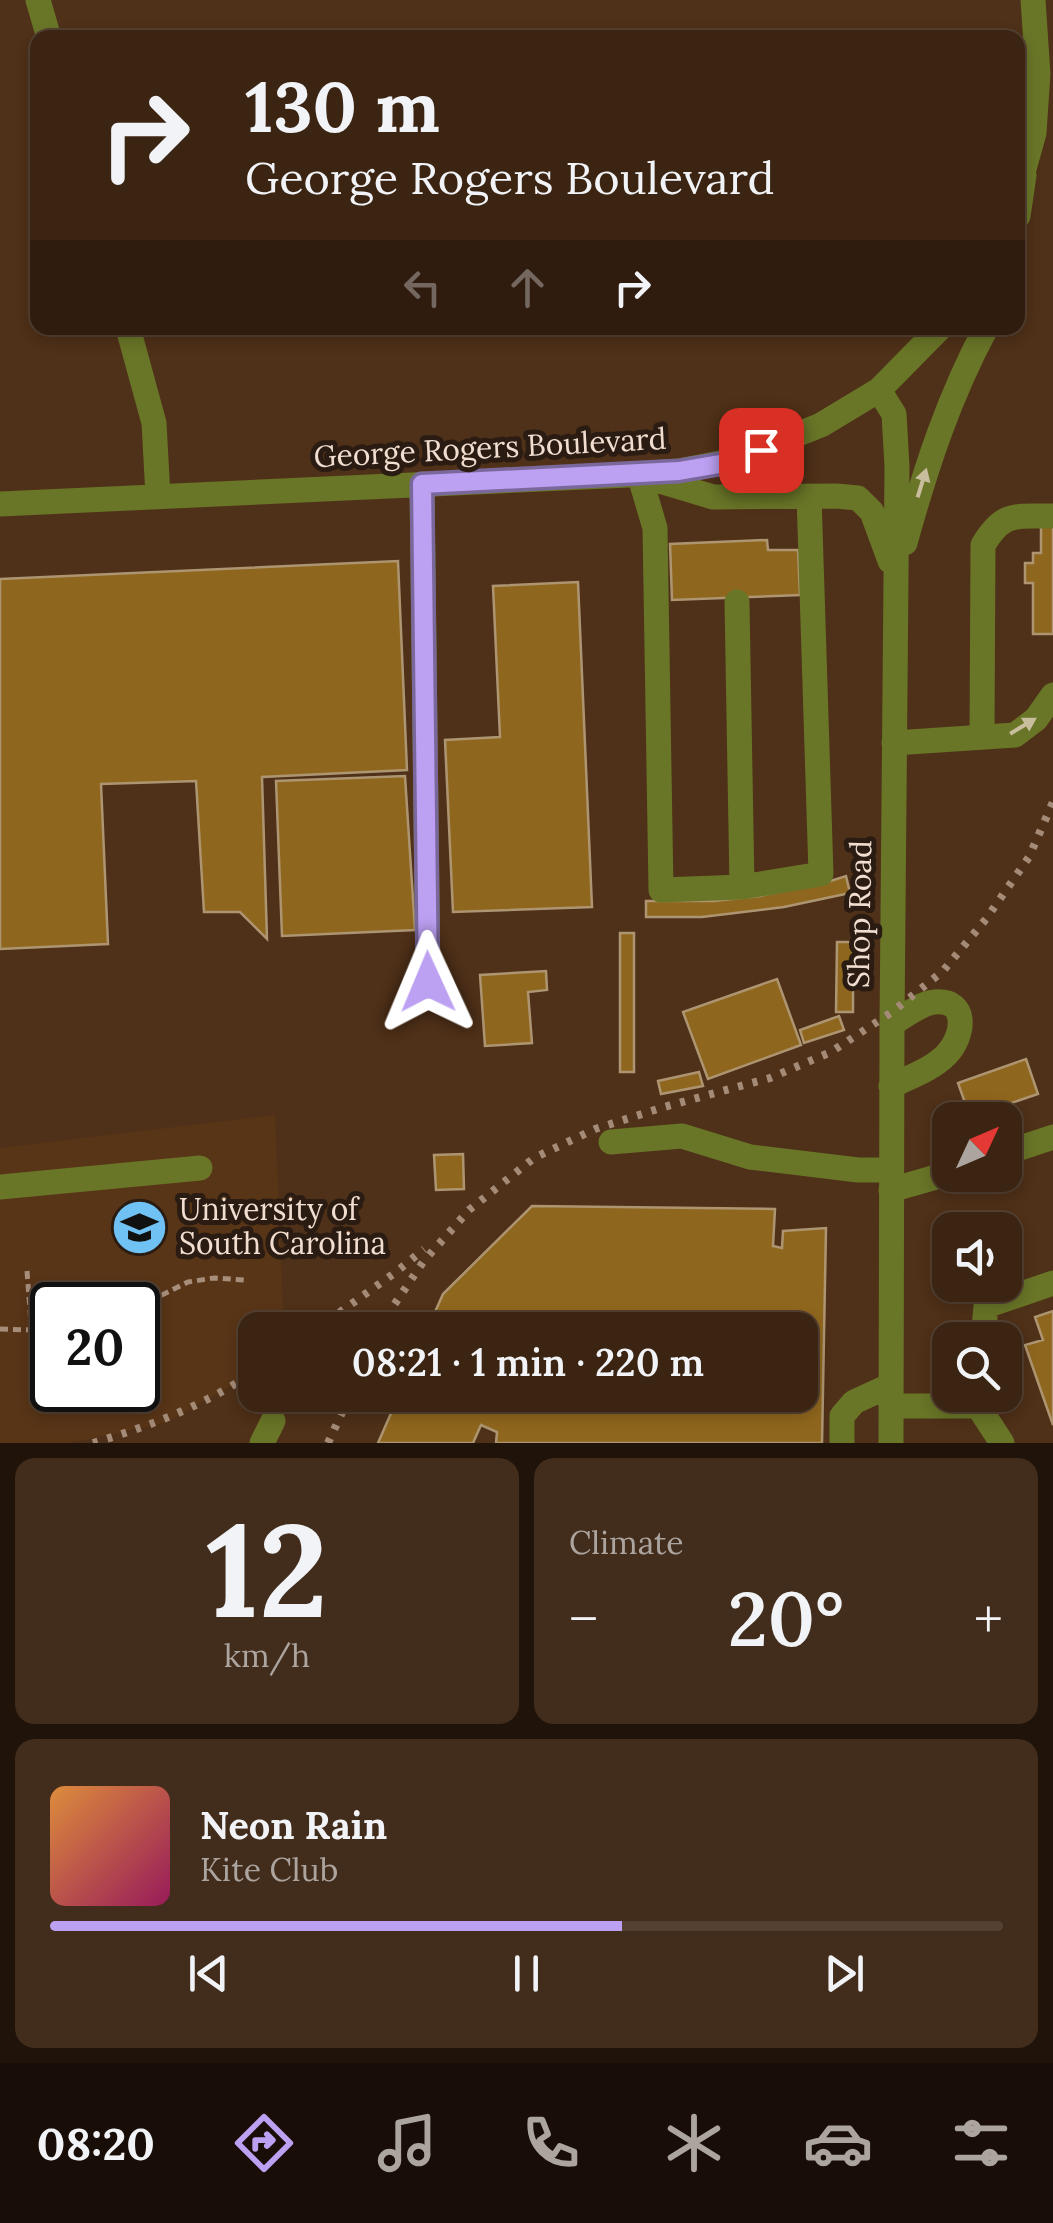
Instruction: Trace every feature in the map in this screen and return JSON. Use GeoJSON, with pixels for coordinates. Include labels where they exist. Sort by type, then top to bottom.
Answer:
{"type":"FeatureCollection","features":[{"type":"Feature","properties":{"kind":"street"},"geometry":{"type":"LineString","coordinates":[[38,0],[47,30]]}},
{"type":"Feature","properties":{"kind":"street"},"geometry":{"type":"LineString","coordinates":[[1025,164],[1034,134],[1038,74],[1033,0]]}},
{"type":"Feature","properties":{"kind":"street"},"geometry":{"type":"LineString","coordinates":[[1025,167],[1026,160]]}},
{"type":"Feature","properties":{"kind":"street"},"geometry":{"type":"LineString","coordinates":[[130,335],[154,423],[158,496]]}},
{"type":"Feature","properties":{"kind":"street","name":"George Rogers Boulevard"},"geometry":{"type":"LineString","coordinates":[[0,504],[638,474],[731,462],[821,426],[879,390],[933,335]]}},
{"type":"Feature","properties":{"kind":"street"},"geometry":{"type":"LineString","coordinates":[[896,577],[940,425],[983,335]]}},
{"type":"Feature","properties":{"kind":"street","name":"Shop Road"},"geometry":{"type":"LineString","coordinates":[[879,390],[894,414],[897,466],[891,1443]]}},
{"type":"Feature","properties":{"kind":"street"},"geometry":{"type":"LineString","coordinates":[[638,474],[713,497],[858,498],[872,512],[896,577]]}},
{"type":"Feature","properties":{"kind":"street"},"geometry":{"type":"LineString","coordinates":[[638,474],[655,528],[661,890],[742,887],[821,874],[809,496]]}},
{"type":"Feature","properties":{"kind":"street"},"geometry":{"type":"LineString","coordinates":[[422,484],[428,982]]}},
{"type":"Feature","properties":{"kind":"street"},"geometry":{"type":"LineString","coordinates":[[982,736],[984,545],[995,526],[1008,518],[1053,516]]}},
{"type":"Feature","properties":{"kind":"street"},"geometry":{"type":"LineString","coordinates":[[737,602],[742,887]]}},
{"type":"Feature","properties":{"kind":"street"},"geometry":{"type":"LineString","coordinates":[[894,743],[1014,734],[1036,719],[1053,696]]}},
{"type":"Feature","properties":{"kind":"street"},"geometry":{"type":"LineString","coordinates":[[891,1086],[930,1068],[945,1056],[962,1028],[960,1015],[949,1005],[936,1002],[892,1024]]}},
{"type":"Feature","properties":{"kind":"street"},"geometry":{"type":"LineString","coordinates":[[611,1142],[682,1136],[750,1157],[858,1170],[891,1180],[932,1175]]}},
{"type":"Feature","properties":{"kind":"street"},"geometry":{"type":"LineString","coordinates":[[1022,1148],[1053,1136]]}},
{"type":"Feature","properties":{"kind":"street"},"geometry":{"type":"LineString","coordinates":[[0,1187],[200,1168]]}},
{"type":"Feature","properties":{"kind":"street"},"geometry":{"type":"LineString","coordinates":[[985,1322],[986,1306],[1053,1283]]}},
{"type":"Feature","properties":{"kind":"street"},"geometry":{"type":"LineString","coordinates":[[842,1443],[842,1416],[854,1402],[891,1395],[932,1397]]}},
{"type":"Feature","properties":{"kind":"street"},"geometry":{"type":"LineString","coordinates":[[986,1412],[1002,1443]]}},
{"type":"Feature","properties":{"kind":"path"},"geometry":{"type":"LineString","coordinates":[[27,1271],[30,1306]]}},
{"type":"Feature","properties":{"kind":"path"},"geometry":{"type":"LineString","coordinates":[[160,1296],[188,1282],[214,1278],[245,1280]]}},
{"type":"Feature","properties":{"kind":"path"},"geometry":{"type":"LineString","coordinates":[[0,1329],[30,1330]]}},
{"type":"Feature","properties":{"kind":"shaded area","name":"University of South Carolina"},"geometry":{"type":"Polygon","coordinates":[[[275,1115],[283,1312],[238,1312],[238,1382],[164,1423],[70,1443],[0,1443],[0,1148],[275,1115]]]}},
{"type":"Feature","properties":{"kind":"building"},"geometry":{"type":"Polygon","coordinates":[[[1041,522],[1053,522],[1053,634],[1033,634],[1033,583],[1025,583],[1025,563],[1033,563],[1033,553],[1041,553],[1041,522]]]}},
{"type":"Feature","properties":{"kind":"building"},"geometry":{"type":"Polygon","coordinates":[[[767,540],[768,550],[798,550],[800,595],[672,600],[670,544],[767,540]]]}},
{"type":"Feature","properties":{"kind":"building"},"geometry":{"type":"Polygon","coordinates":[[[398,561],[407,770],[262,777],[267,939],[240,912],[204,912],[196,781],[101,784],[108,944],[0,949],[0,579],[398,561]]]}},
{"type":"Feature","properties":{"kind":"building"},"geometry":{"type":"Polygon","coordinates":[[[578,582],[592,907],[453,912],[445,740],[500,737],[493,586],[578,582]]]}},
{"type":"Feature","properties":{"kind":"building"},"geometry":{"type":"Polygon","coordinates":[[[405,776],[415,930],[282,936],[276,781],[405,776]]]}},
{"type":"Feature","properties":{"kind":"building"},"geometry":{"type":"Polygon","coordinates":[[[846,876],[850,893],[784,907],[702,917],[646,917],[646,901],[760,896],[846,876]]]}},
{"type":"Feature","properties":{"kind":"building"},"geometry":{"type":"Polygon","coordinates":[[[620,933],[634,933],[634,1072],[620,1072],[620,933]]]}},
{"type":"Feature","properties":{"kind":"building"},"geometry":{"type":"Polygon","coordinates":[[[837,942],[853,942],[853,1012],[836,1012],[837,942]]]}},
{"type":"Feature","properties":{"kind":"building"},"geometry":{"type":"Polygon","coordinates":[[[546,971],[547,990],[528,992],[532,1043],[485,1046],[480,975],[546,971]]]}},
{"type":"Feature","properties":{"kind":"building"},"geometry":{"type":"Polygon","coordinates":[[[777,979],[801,1045],[708,1079],[683,1012],[777,979]]]}},
{"type":"Feature","properties":{"kind":"building"},"geometry":{"type":"Polygon","coordinates":[[[839,1016],[844,1030],[804,1043],[800,1030],[839,1016]]]}},
{"type":"Feature","properties":{"kind":"building"},"geometry":{"type":"Polygon","coordinates":[[[1026,1059],[1038,1094],[1014,1102],[965,1102],[958,1083],[1026,1059]]]}},
{"type":"Feature","properties":{"kind":"building"},"geometry":{"type":"Polygon","coordinates":[[[699,1072],[703,1086],[661,1094],[658,1081],[699,1072]]]}},
{"type":"Feature","properties":{"kind":"building"},"geometry":{"type":"Polygon","coordinates":[[[463,1154],[464,1189],[436,1190],[434,1155],[463,1154]]]}},
{"type":"Feature","properties":{"kind":"building"},"geometry":{"type":"Polygon","coordinates":[[[532,1206],[775,1209],[773,1246],[782,1248],[783,1231],[826,1228],[822,1443],[496,1443],[497,1432],[481,1425],[473,1443],[378,1443],[392,1412],[818,1412],[818,1312],[435,1312],[443,1294],[532,1206]]]}},
{"type":"Feature","properties":{"kind":"building"},"geometry":{"type":"Polygon","coordinates":[[[1053,1311],[1053,1425],[1025,1345],[1043,1340],[1035,1317],[1053,1311]]]}},
{"type":"Feature","properties":{"kind":"railway"},"geometry":{"type":"LineString","coordinates":[[389,1312],[423,1262],[469,1210],[534,1158],[595,1129],[770,1078],[831,1052],[892,1012],[943,971],[986,919],[1029,857],[1053,802]]}},
{"type":"Feature","properties":{"kind":"railway"},"geometry":{"type":"LineString","coordinates":[[340,1312],[424,1249]]}},
{"type":"Feature","properties":{"kind":"railway"},"geometry":{"type":"LineString","coordinates":[[93,1443],[177,1413],[238,1381]]}},
{"type":"Feature","properties":{"kind":"railway"},"geometry":{"type":"LineString","coordinates":[[328,1443],[342,1412]]}},
{"type":"Feature","properties":{"kind":"place","name":"University of South Carolina"},"geometry":{"type":"Point","coordinates":[140,1227]}},
{"type":"Feature","properties":{"kind":"route"},"geometry":{"type":"LineString","coordinates":[[428,982],[422,484],[679,471],[731,462],[761,450]]}}]}
